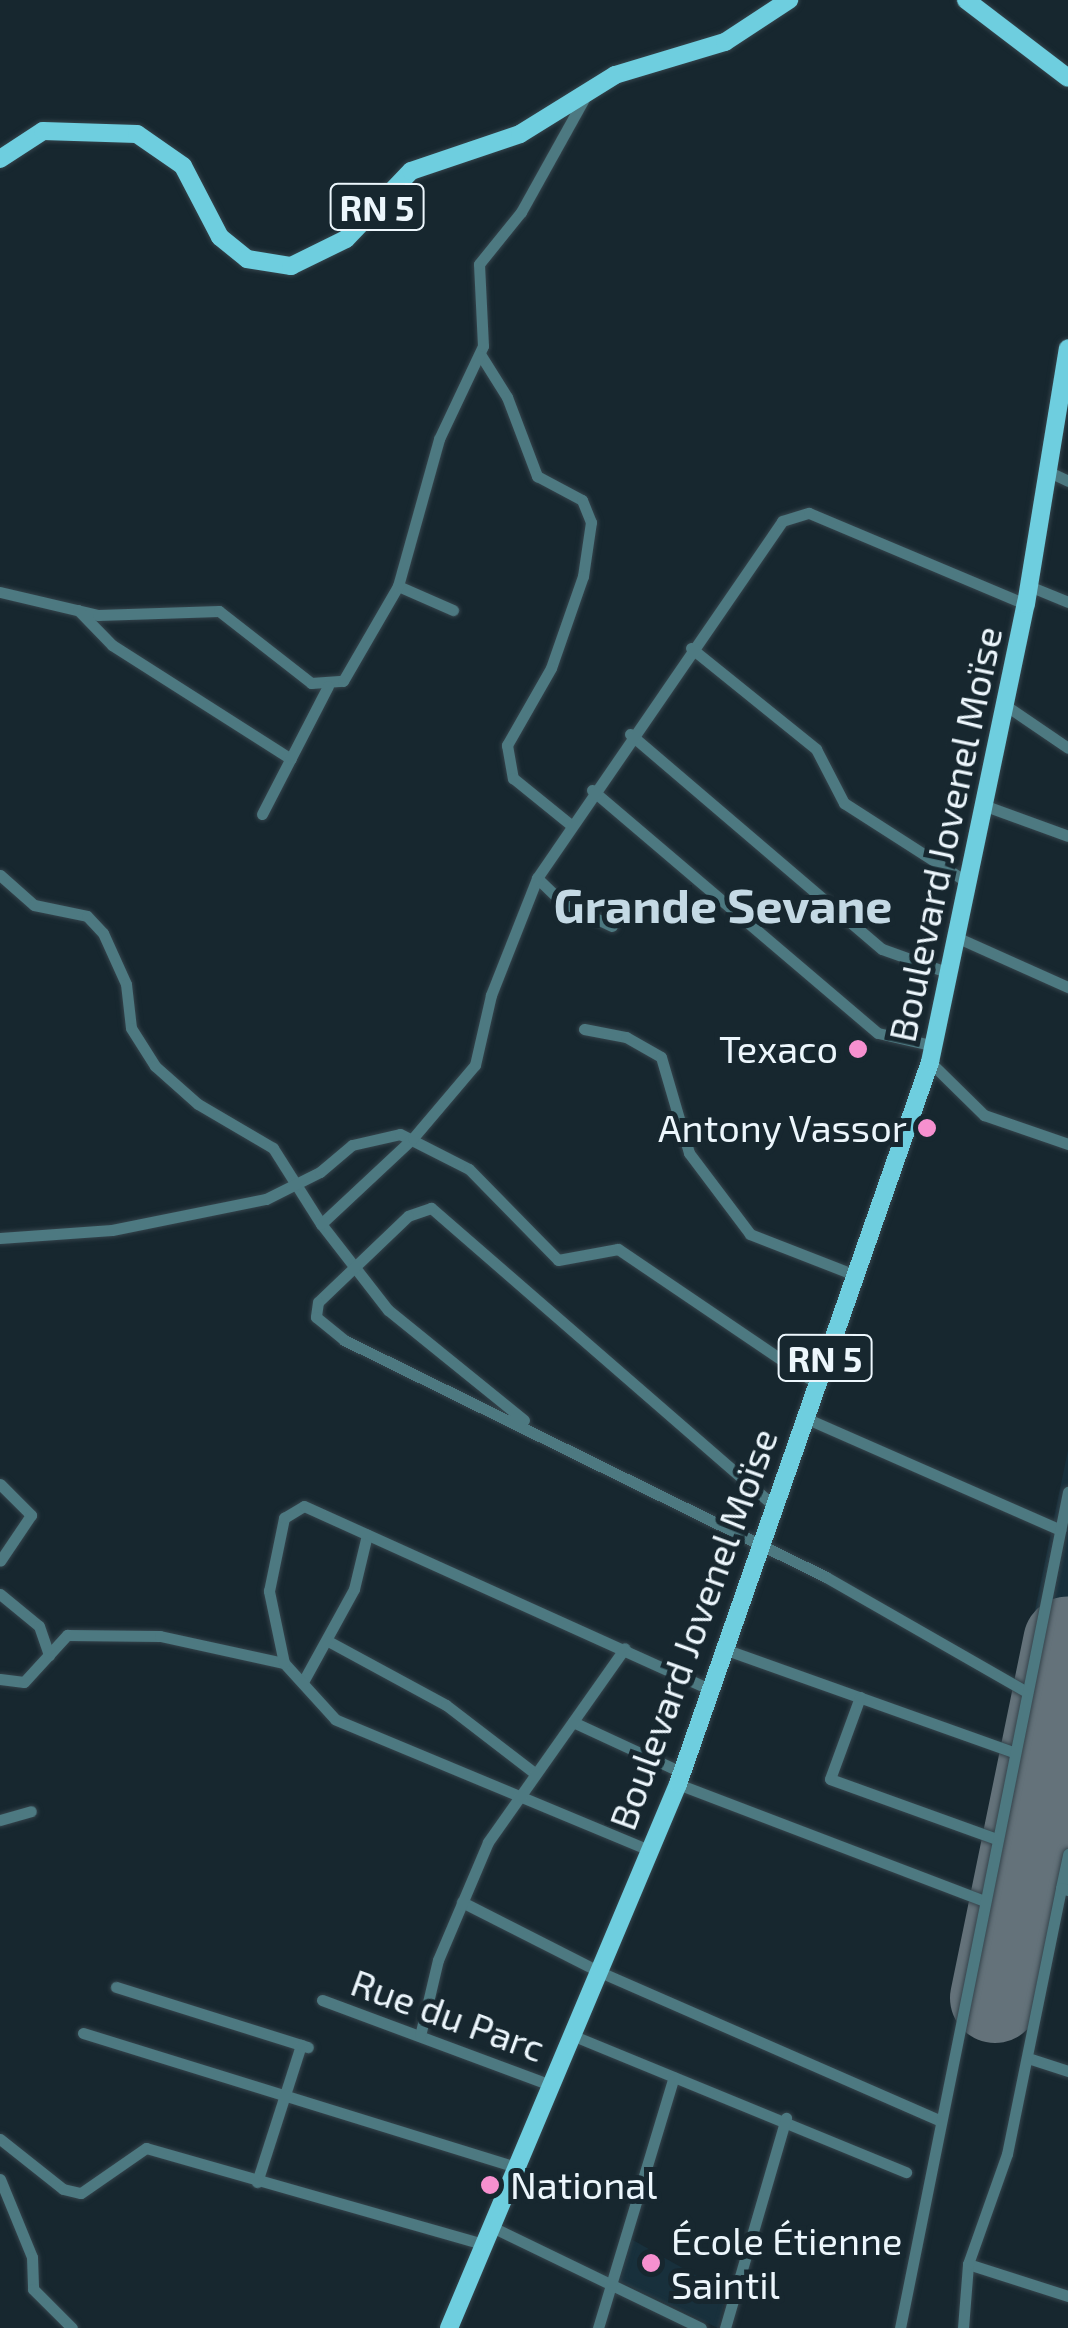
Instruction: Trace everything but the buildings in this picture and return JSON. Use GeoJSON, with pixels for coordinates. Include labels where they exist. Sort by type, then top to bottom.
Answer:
{"type":"FeatureCollection","features":[{"type":"Feature","properties":{"kind":"main road","name":"RN 5"},"geometry":{"type":"LineString","coordinates":[[0,159],[43,131],[137,134],[183,166],[220,237],[247,259],[291,266],[346,238],[411,171],[520,134],[590,89],[725,42],[789,0]]}},
{"type":"Feature","properties":{"kind":"main road"},"geometry":{"type":"LineString","coordinates":[[966,0],[1068,78]]}},
{"type":"Feature","properties":{"kind":"main road","name":"Boulevard Jovenel Moïse"},"geometry":{"type":"LineString","coordinates":[[449,2328],[680,1778],[933,1054],[1028,595],[1068,348]]}},
{"type":"Feature","properties":{"kind":"street"},"geometry":{"type":"LineString","coordinates":[[262,814],[328,686],[356,670],[398,586],[438,439],[480,354],[479,264],[521,212],[590,89]]}},
{"type":"Feature","properties":{"kind":"street"},"geometry":{"type":"LineString","coordinates":[[480,354],[506,398],[536,476],[582,500],[591,522],[583,576],[550,668],[506,744],[513,778],[571,825]]}},
{"type":"Feature","properties":{"kind":"street"},"geometry":{"type":"LineString","coordinates":[[1046,471],[1068,480]]}},
{"type":"Feature","properties":{"kind":"street"},"geometry":{"type":"LineString","coordinates":[[321,1224],[414,1138],[484,1050],[492,995],[537,878],[592,790],[770,532],[796,514],[822,518],[1028,595],[1068,602]]}},
{"type":"Feature","properties":{"kind":"street"},"geometry":{"type":"LineString","coordinates":[[398,586],[454,610]]}},
{"type":"Feature","properties":{"kind":"street"},"geometry":{"type":"LineString","coordinates":[[0,592],[78,610],[219,611],[252,631],[294,673],[328,686]]}},
{"type":"Feature","properties":{"kind":"street"},"geometry":{"type":"LineString","coordinates":[[78,610],[112,645],[291,759]]}},
{"type":"Feature","properties":{"kind":"street"},"geometry":{"type":"LineString","coordinates":[[690,648],[816,748],[844,803],[967,882]]}},
{"type":"Feature","properties":{"kind":"street"},"geometry":{"type":"LineString","coordinates":[[1005,705],[1068,748]]}},
{"type":"Feature","properties":{"kind":"street"},"geometry":{"type":"LineString","coordinates":[[630,734],[882,949],[950,974]]}},
{"type":"Feature","properties":{"kind":"street"},"geometry":{"type":"LineString","coordinates":[[592,790],[878,1033],[933,1054],[984,1115],[1068,1144]]}},
{"type":"Feature","properties":{"kind":"street"},"geometry":{"type":"LineString","coordinates":[[983,805],[1068,836]]}},
{"type":"Feature","properties":{"kind":"street"},"geometry":{"type":"LineString","coordinates":[[0,875],[34,905],[87,916],[103,933],[126,984],[132,1028],[155,1066],[198,1104],[273,1148],[294,1187],[350,1269],[425,1342],[537,1431]]}},
{"type":"Feature","properties":{"kind":"street"},"geometry":{"type":"LineString","coordinates":[[537,878],[564,903],[612,926]]}},
{"type":"Feature","properties":{"kind":"street"},"geometry":{"type":"LineString","coordinates":[[956,937],[1068,987]]}},
{"type":"Feature","properties":{"kind":"street"},"geometry":{"type":"LineString","coordinates":[[584,1029],[626,1036],[660,1057],[689,1153],[750,1234],[855,1275]]}},
{"type":"Feature","properties":{"kind":"street"},"geometry":{"type":"LineString","coordinates":[[0,1238],[112,1230],[294,1187],[352,1145],[374,1136],[414,1138],[494,1189],[558,1260],[618,1249],[816,1383]]}},
{"type":"Feature","properties":{"kind":"street"},"geometry":{"type":"LineString","coordinates":[[773,1505],[437,1212],[416,1210],[318,1302],[323,1325],[427,1385],[537,1431],[759,1545],[1027,1692]]}},
{"type":"Feature","properties":{"kind":"street"},"geometry":{"type":"LineString","coordinates":[[804,1418],[1060,1530]]}},
{"type":"Feature","properties":{"kind":"street"},"geometry":{"type":"LineString","coordinates":[[0,1484],[30,1515],[0,1561]]}},
{"type":"Feature","properties":{"kind":"street"},"geometry":{"type":"LineString","coordinates":[[900,2328],[982,1900],[1068,1492]]}},
{"type":"Feature","properties":{"kind":"street"},"geometry":{"type":"LineString","coordinates":[[284,1662],[270,1591],[284,1518],[304,1506],[710,1689]]}},
{"type":"Feature","properties":{"kind":"street"},"geometry":{"type":"LineString","coordinates":[[304,1680],[354,1589],[367,1535]]}},
{"type":"Feature","properties":{"kind":"street"},"geometry":{"type":"LineString","coordinates":[[0,1594],[40,1626],[49,1655]]}},
{"type":"Feature","properties":{"kind":"street"},"geometry":{"type":"LineString","coordinates":[[0,1680],[24,1682],[67,1635],[160,1636],[284,1662],[335,1719],[518,1800],[649,1850]]}},
{"type":"Feature","properties":{"kind":"street"},"geometry":{"type":"LineString","coordinates":[[328,1642],[446,1705],[536,1774]]}},
{"type":"Feature","properties":{"kind":"street"},"geometry":{"type":"LineString","coordinates":[[420,2036],[462,1902],[488,1842],[625,1648]]}},
{"type":"Feature","properties":{"kind":"street"},"geometry":{"type":"LineString","coordinates":[[724,1649],[1014,1752]]}},
{"type":"Feature","properties":{"kind":"street"},"geometry":{"type":"LineString","coordinates":[[860,1697],[830,1779],[997,1839]]}},
{"type":"Feature","properties":{"kind":"street"},"geometry":{"type":"LineString","coordinates":[[573,1722],[680,1778],[982,1900]]}},
{"type":"Feature","properties":{"kind":"street"},"geometry":{"type":"LineString","coordinates":[[0,1820],[31,1810]]}},
{"type":"Feature","properties":{"kind":"street"},"geometry":{"type":"LineString","coordinates":[[963,2328],[968,2264],[1031,2059],[1068,1854]]}},
{"type":"Feature","properties":{"kind":"street"},"geometry":{"type":"LineString","coordinates":[[462,1902],[600,1972],[939,2120]]}},
{"type":"Feature","properties":{"kind":"street"},"geometry":{"type":"LineString","coordinates":[[116,1987],[305,2046],[256,2182]]}},
{"type":"Feature","properties":{"kind":"street","name":"Rue du Parc"},"geometry":{"type":"LineString","coordinates":[[322,2000],[553,2086]]}},
{"type":"Feature","properties":{"kind":"street"},"geometry":{"type":"LineString","coordinates":[[83,2033],[518,2167]]}},
{"type":"Feature","properties":{"kind":"street"},"geometry":{"type":"LineString","coordinates":[[574,2036],[786,2118],[906,2172]]}},
{"type":"Feature","properties":{"kind":"street"},"geometry":{"type":"LineString","coordinates":[[1031,2059],[1068,2071]]}},
{"type":"Feature","properties":{"kind":"street"},"geometry":{"type":"LineString","coordinates":[[598,2328],[674,2076]]}},
{"type":"Feature","properties":{"kind":"street"},"geometry":{"type":"LineString","coordinates":[[725,2328],[786,2118]]}},
{"type":"Feature","properties":{"kind":"street"},"geometry":{"type":"LineString","coordinates":[[0,2139],[63,2188],[81,2193],[146,2148],[482,2244]]}},
{"type":"Feature","properties":{"kind":"street"},"geometry":{"type":"LineString","coordinates":[[0,2179],[32,2257],[33,2289],[72,2328]]}},
{"type":"Feature","properties":{"kind":"street"},"geometry":{"type":"LineString","coordinates":[[492,2227],[613,2282],[701,2328]]}},
{"type":"Feature","properties":{"kind":"street"},"geometry":{"type":"LineString","coordinates":[[968,2264],[1068,2296]]}},
{"type":"Feature","properties":{"kind":"shaded area"},"geometry":{"type":"Polygon","coordinates":[[[1068,1450],[1068,1820],[1026,2016],[956,1994],[1068,1450]]]}},
{"type":"Feature","properties":{"kind":"shaded area"},"geometry":{"type":"Polygon","coordinates":[[[631,2239],[727,2293],[718,2328],[617,2280],[631,2239]]]}},
{"type":"Feature","properties":{"kind":"runway"},"geometry":{"type":"LineString","coordinates":[[995,1998],[1068,1641]]}},
{"type":"Feature","properties":{"kind":"place","name":"Texaco"},"geometry":{"type":"Point","coordinates":[858,1049]}},
{"type":"Feature","properties":{"kind":"place","name":"Antony Vassor"},"geometry":{"type":"Point","coordinates":[927,1128]}},
{"type":"Feature","properties":{"kind":"place","name":"National"},"geometry":{"type":"Point","coordinates":[490,2185]}},
{"type":"Feature","properties":{"kind":"place","name":"École Étienne Saintil"},"geometry":{"type":"Point","coordinates":[651,2263]}},
{"type":"Feature","properties":{"kind":"district","name":"Grande Sevane"},"geometry":{"type":"Point","coordinates":[723,905]}}]}
